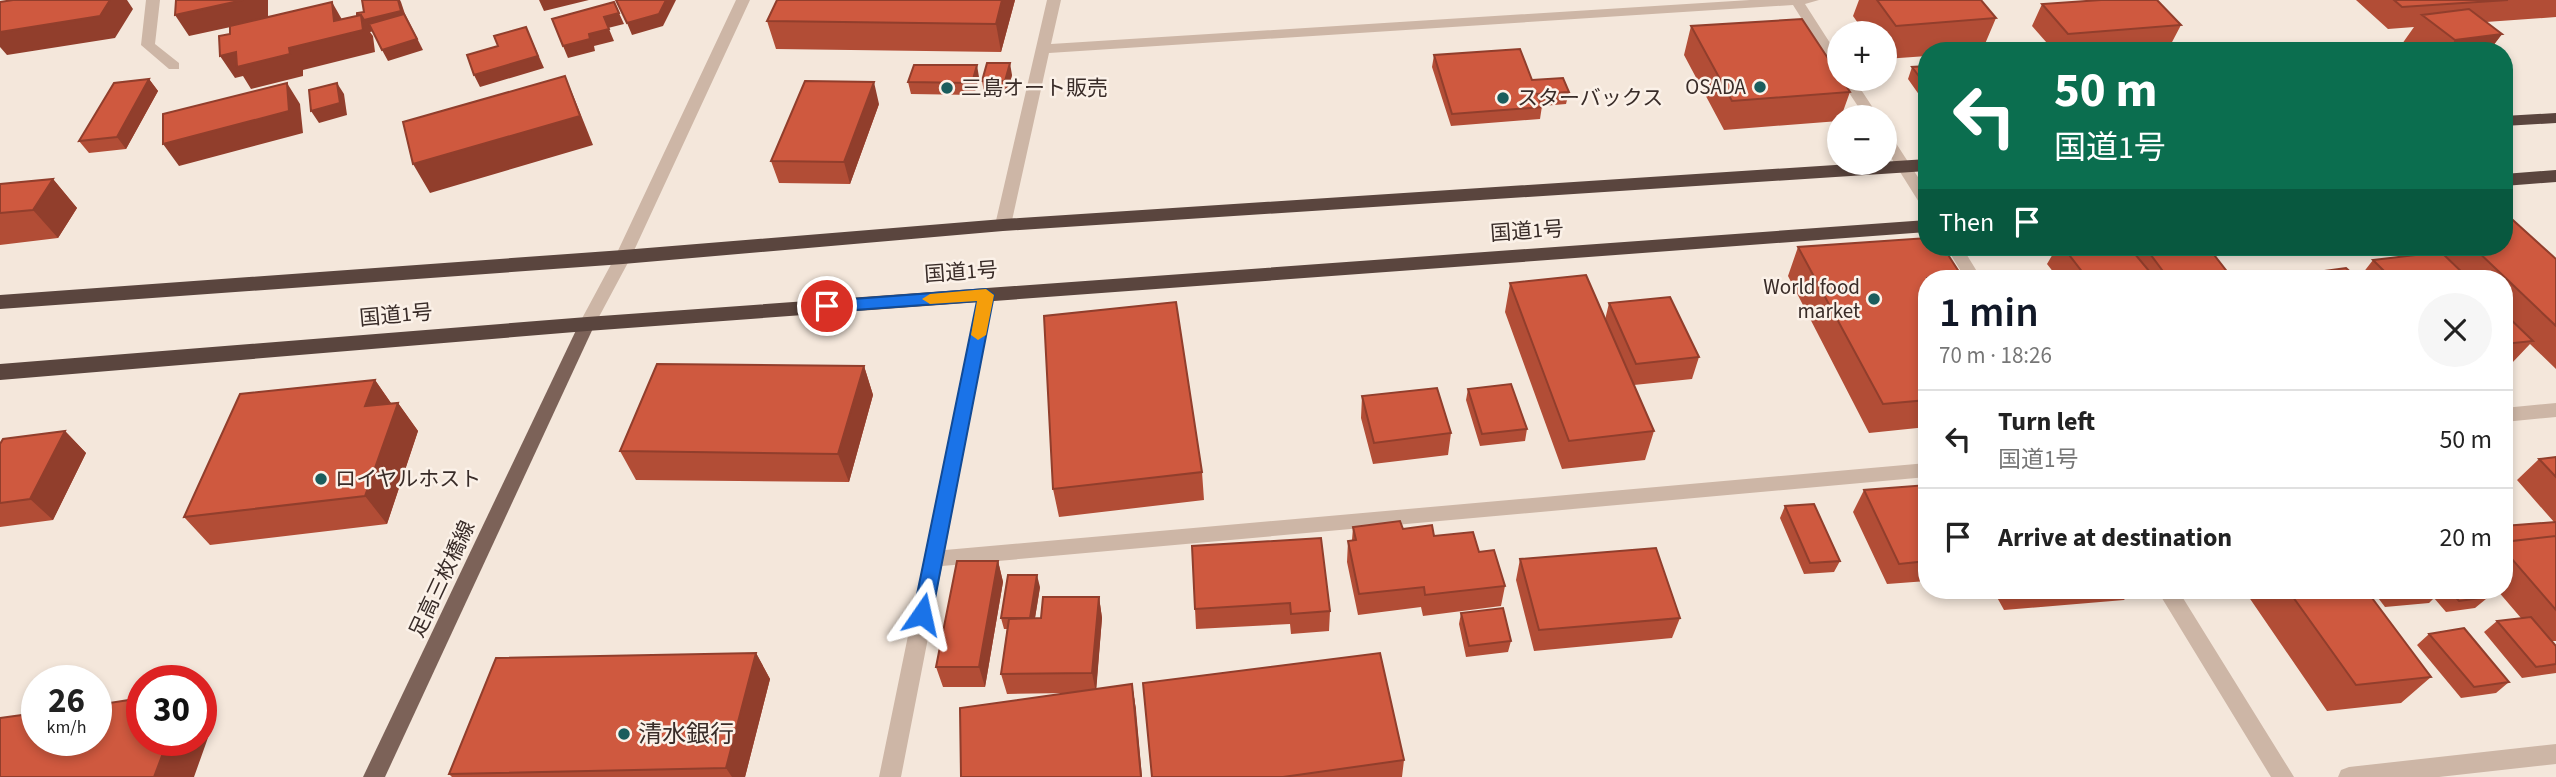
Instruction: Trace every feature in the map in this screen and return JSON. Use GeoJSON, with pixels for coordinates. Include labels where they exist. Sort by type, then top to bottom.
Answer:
{"type":"FeatureCollection","features":[{"type":"Feature","properties":{"kind":"highway"},"geometry":{"type":"LineString","coordinates":[[2513,120],[2556,118]]}},
{"type":"Feature","properties":{"kind":"highway","name":"国道1号"},"geometry":{"type":"LineString","coordinates":[[0,302],[623,257],[1003,225],[1918,165]]}},
{"type":"Feature","properties":{"kind":"highway"},"geometry":{"type":"LineString","coordinates":[[2513,179],[2556,176]]}},
{"type":"Feature","properties":{"kind":"highway","name":"国道1号"},"geometry":{"type":"LineString","coordinates":[[0,372],[587,324],[1918,227]]}},
{"type":"Feature","properties":{"kind":"main road","name":"足高三枚橋線"},"geometry":{"type":"LineString","coordinates":[[374,777],[587,324]]}},
{"type":"Feature","properties":{"kind":"street"},"geometry":{"type":"LineString","coordinates":[[169,0],[153,1],[148,45],[174,66]]}},
{"type":"Feature","properties":{"kind":"street"},"geometry":{"type":"LineString","coordinates":[[587,324],[623,257],[743,0]]}},
{"type":"Feature","properties":{"kind":"street"},"geometry":{"type":"LineString","coordinates":[[1003,225],[1054,0]]}},
{"type":"Feature","properties":{"kind":"street"},"geometry":{"type":"LineString","coordinates":[[1042,49],[1812,0]]}},
{"type":"Feature","properties":{"kind":"street"},"geometry":{"type":"LineString","coordinates":[[1796,1],[1827,49]]}},
{"type":"Feature","properties":{"kind":"street"},"geometry":{"type":"LineString","coordinates":[[1897,155],[1918,189]]}},
{"type":"Feature","properties":{"kind":"street"},"geometry":{"type":"LineString","coordinates":[[890,777],[986,295]]}},
{"type":"Feature","properties":{"kind":"street"},"geometry":{"type":"LineString","coordinates":[[2513,414],[2556,410]]}},
{"type":"Feature","properties":{"kind":"street"},"geometry":{"type":"LineString","coordinates":[[933,559],[1918,471]]}},
{"type":"Feature","properties":{"kind":"street"},"geometry":{"type":"LineString","coordinates":[[2173,599],[2283,777]]}},
{"type":"Feature","properties":{"kind":"street"},"geometry":{"type":"LineString","coordinates":[[2349,777],[2556,754]]}},
{"type":"Feature","properties":{"kind":"building"},"geometry":{"type":"Polygon","coordinates":[[[110,0],[100,16],[0,32],[0,2],[110,0]]]}},
{"type":"Feature","properties":{"kind":"building"},"geometry":{"type":"Polygon","coordinates":[[[176,0],[243,0],[175,15],[176,0]]]}},
{"type":"Feature","properties":{"kind":"building"},"geometry":{"type":"Polygon","coordinates":[[[362,0],[398,0],[401,11],[364,20],[361,15],[357,15],[364,12],[362,0]]]}},
{"type":"Feature","properties":{"kind":"building"},"geometry":{"type":"Polygon","coordinates":[[[616,0],[666,0],[659,14],[627,23],[616,0]]]}},
{"type":"Feature","properties":{"kind":"building"},"geometry":{"type":"Polygon","coordinates":[[[777,0],[1002,0],[996,24],[767,21],[777,0]]]}},
{"type":"Feature","properties":{"kind":"building"},"geometry":{"type":"Polygon","coordinates":[[[1877,0],[1981,0],[1996,18],[1897,26],[1897,21],[1892,21],[1877,0]]]}},
{"type":"Feature","properties":{"kind":"building"},"geometry":{"type":"Polygon","coordinates":[[[2157,0],[2181,25],[2068,34],[2042,4],[2157,0]]]}},
{"type":"Feature","properties":{"kind":"building"},"geometry":{"type":"Polygon","coordinates":[[[2394,0],[2508,0],[2402,7],[2394,0]]]}},
{"type":"Feature","properties":{"kind":"building"},"geometry":{"type":"Polygon","coordinates":[[[332,2],[334,21],[361,15],[363,30],[289,48],[290,54],[237,67],[236,52],[220,56],[219,36],[230,34],[230,26],[332,2]]]}},
{"type":"Feature","properties":{"kind":"building"},"geometry":{"type":"Polygon","coordinates":[[[614,2],[619,13],[604,17],[609,29],[589,34],[590,39],[563,46],[552,19],[614,2]]]}},
{"type":"Feature","properties":{"kind":"building"},"geometry":{"type":"Polygon","coordinates":[[[2469,9],[2502,34],[2455,40],[2422,15],[2469,9]]]}},
{"type":"Feature","properties":{"kind":"building"},"geometry":{"type":"Polygon","coordinates":[[[404,14],[417,39],[382,50],[369,24],[404,14]]]}},
{"type":"Feature","properties":{"kind":"building"},"geometry":{"type":"Polygon","coordinates":[[[1802,19],[1827,57],[1827,91],[1850,92],[1732,101],[1691,26],[1802,19]]]}},
{"type":"Feature","properties":{"kind":"building"},"geometry":{"type":"Polygon","coordinates":[[[526,27],[538,56],[474,75],[467,55],[498,46],[494,36],[526,27]]]}},
{"type":"Feature","properties":{"kind":"building","name":"スターバックス"},"geometry":{"type":"Polygon","coordinates":[[[1520,49],[1532,80],[1563,78],[1569,92],[1537,94],[1542,107],[1452,114],[1434,55],[1520,49]]]}},
{"type":"Feature","properties":{"kind":"building"},"geometry":{"type":"Polygon","coordinates":[[[987,63],[1010,63],[1005,81],[982,81],[987,63]]]}},
{"type":"Feature","properties":{"kind":"building"},"geometry":{"type":"Polygon","coordinates":[[[914,65],[977,65],[972,83],[908,82],[914,65]]]}},
{"type":"Feature","properties":{"kind":"building"},"geometry":{"type":"Polygon","coordinates":[[[565,76],[580,116],[413,164],[403,122],[565,76]]]}},
{"type":"Feature","properties":{"kind":"building"},"geometry":{"type":"Polygon","coordinates":[[[149,79],[117,137],[79,141],[114,83],[149,79]]]}},
{"type":"Feature","properties":{"kind":"building"},"geometry":{"type":"Polygon","coordinates":[[[805,81],[874,82],[844,162],[771,161],[805,81]]]}},
{"type":"Feature","properties":{"kind":"building"},"geometry":{"type":"Polygon","coordinates":[[[287,83],[289,111],[163,144],[163,114],[287,83]]]}},
{"type":"Feature","properties":{"kind":"building"},"geometry":{"type":"Polygon","coordinates":[[[337,83],[340,103],[311,111],[309,90],[337,83]]]}},
{"type":"Feature","properties":{"kind":"building"},"geometry":{"type":"Polygon","coordinates":[[[53,179],[33,210],[0,213],[0,184],[53,179]]]}},
{"type":"Feature","properties":{"kind":"building"},"geometry":{"type":"Polygon","coordinates":[[[2513,220],[2556,259],[2556,326],[2513,285],[2513,270],[2497,270],[2482,256],[2513,256],[2513,220]]]}},
{"type":"Feature","properties":{"kind":"building"},"geometry":{"type":"Polygon","coordinates":[[[1918,239],[1918,256],[1949,256],[1958,270],[1918,270],[1918,401],[1883,404],[1798,247],[1918,239]]]}},
{"type":"Feature","properties":{"kind":"building"},"geometry":{"type":"Polygon","coordinates":[[[2070,256],[2137,256],[2148,270],[2081,270],[2070,256]]]}},
{"type":"Feature","properties":{"kind":"building"},"geometry":{"type":"Polygon","coordinates":[[[2152,256],[2215,256],[2226,270],[2162,270],[2152,256]]]}},
{"type":"Feature","properties":{"kind":"building"},"geometry":{"type":"Polygon","coordinates":[[[2407,256],[2445,256],[2460,270],[2383,270],[2373,260],[2407,256]]]}},
{"type":"Feature","properties":{"kind":"building"},"geometry":{"type":"Polygon","coordinates":[[[1586,275],[1654,431],[1569,441],[1510,283],[1586,275]]]}},
{"type":"Feature","properties":{"kind":"building"},"geometry":{"type":"Polygon","coordinates":[[[1670,297],[1699,357],[1636,364],[1609,303],[1670,297]]]}},
{"type":"Feature","properties":{"kind":"building"},"geometry":{"type":"Polygon","coordinates":[[[1176,302],[1202,472],[1053,489],[1044,316],[1176,302]]]}},
{"type":"Feature","properties":{"kind":"building"},"geometry":{"type":"Polygon","coordinates":[[[2513,322],[2533,341],[2513,343],[2513,322]]]}},
{"type":"Feature","properties":{"kind":"building"},"geometry":{"type":"Polygon","coordinates":[[[657,364],[864,366],[838,454],[620,451],[657,364]]]}},
{"type":"Feature","properties":{"kind":"building"},"geometry":{"type":"Polygon","coordinates":[[[375,380],[365,406],[398,403],[365,496],[184,517],[240,394],[375,380]]]}},
{"type":"Feature","properties":{"kind":"building"},"geometry":{"type":"Polygon","coordinates":[[[1511,384],[1527,429],[1482,434],[1468,389],[1511,384]]]}},
{"type":"Feature","properties":{"kind":"building"},"geometry":{"type":"Polygon","coordinates":[[[1437,388],[1451,433],[1374,443],[1362,396],[1437,388]]]}},
{"type":"Feature","properties":{"kind":"building"},"geometry":{"type":"Polygon","coordinates":[[[65,431],[30,499],[0,503],[0,444],[3,439],[65,431]]]}},
{"type":"Feature","properties":{"kind":"building"},"geometry":{"type":"Polygon","coordinates":[[[2556,457],[2556,477],[2539,459],[2556,457]]]}},
{"type":"Feature","properties":{"kind":"building"},"geometry":{"type":"Polygon","coordinates":[[[1918,486],[1918,562],[1899,564],[1864,490],[1918,486]]]}},
{"type":"Feature","properties":{"kind":"building"},"geometry":{"type":"Polygon","coordinates":[[[1814,504],[1840,561],[1810,563],[1785,506],[1814,504]]]}},
{"type":"Feature","properties":{"kind":"building"},"geometry":{"type":"Polygon","coordinates":[[[1400,521],[1403,529],[1432,525],[1434,536],[1473,532],[1479,552],[1494,550],[1505,586],[1425,595],[1424,587],[1359,594],[1348,541],[1356,540],[1353,527],[1400,521]]]}},
{"type":"Feature","properties":{"kind":"building"},"geometry":{"type":"Polygon","coordinates":[[[2556,522],[2556,536],[2513,541],[2513,525],[2556,522]]]}},
{"type":"Feature","properties":{"kind":"building"},"geometry":{"type":"Polygon","coordinates":[[[2556,536],[2556,610],[2513,560],[2513,541],[2556,536]]]}},
{"type":"Feature","properties":{"kind":"building"},"geometry":{"type":"Polygon","coordinates":[[[1321,538],[1330,611],[1291,614],[1290,603],[1195,609],[1192,546],[1321,538]]]}},
{"type":"Feature","properties":{"kind":"building"},"geometry":{"type":"Polygon","coordinates":[[[1656,548],[1680,618],[1539,630],[1520,559],[1656,548]]]}},
{"type":"Feature","properties":{"kind":"building"},"geometry":{"type":"Polygon","coordinates":[[[957,561],[998,561],[979,667],[936,667],[957,561]]]}},
{"type":"Feature","properties":{"kind":"building"},"geometry":{"type":"Polygon","coordinates":[[[1008,575],[1037,575],[1030,618],[1001,618],[1008,575]]]}},
{"type":"Feature","properties":{"kind":"building"},"geometry":{"type":"Polygon","coordinates":[[[1043,597],[1099,597],[1092,673],[1001,674],[1009,619],[1041,618],[1043,597]]]}},
{"type":"Feature","properties":{"kind":"building"},"geometry":{"type":"Polygon","coordinates":[[[2294,599],[2373,599],[2431,677],[2356,685],[2294,599]]]}},
{"type":"Feature","properties":{"kind":"building"},"geometry":{"type":"Polygon","coordinates":[[[1503,608],[1511,641],[1469,646],[1461,613],[1503,608]]]}},
{"type":"Feature","properties":{"kind":"building"},"geometry":{"type":"Polygon","coordinates":[[[2531,617],[2556,646],[2556,664],[2536,667],[2497,621],[2531,617]]]}},
{"type":"Feature","properties":{"kind":"building"},"geometry":{"type":"Polygon","coordinates":[[[2464,628],[2509,682],[2474,687],[2429,634],[2464,628]]]}},
{"type":"Feature","properties":{"kind":"building"},"geometry":{"type":"Polygon","coordinates":[[[756,653],[726,768],[449,774],[496,658],[756,653]]]}},
{"type":"Feature","properties":{"kind":"building"},"geometry":{"type":"Polygon","coordinates":[[[1380,653],[1404,760],[1283,777],[1152,777],[1143,683],[1380,653]]]}},
{"type":"Feature","properties":{"kind":"building"},"geometry":{"type":"Polygon","coordinates":[[[1132,684],[1141,777],[961,777],[960,708],[1132,684]]]}},
{"type":"Feature","properties":{"kind":"building"},"geometry":{"type":"Polygon","coordinates":[[[126,700],[126,756],[162,756],[154,777],[0,777],[0,718],[21,715],[21,756],[112,756],[112,703],[126,700]]]}},
{"type":"Feature","properties":{"kind":"slow traffic"},"geometry":{"type":"LineString","coordinates":[[930,299],[986,295],[978,335]]}},
{"type":"Feature","properties":{"kind":"place","name":"OSADA"},"geometry":{"type":"Point","coordinates":[1760,87]}},
{"type":"Feature","properties":{"kind":"place","name":"三島オート販売"},"geometry":{"type":"Point","coordinates":[947,88]}},
{"type":"Feature","properties":{"kind":"place","name":"スターバックス"},"geometry":{"type":"Point","coordinates":[1503,98]}},
{"type":"Feature","properties":{"kind":"place","name":"World food market"},"geometry":{"type":"Point","coordinates":[1874,299]}},
{"type":"Feature","properties":{"kind":"place","name":"ロイヤルホスト"},"geometry":{"type":"Point","coordinates":[321,479]}},
{"type":"Feature","properties":{"kind":"place","name":"清水銀行"},"geometry":{"type":"Point","coordinates":[624,734]}},
{"type":"Feature","properties":{"kind":"route"},"geometry":{"type":"LineString","coordinates":[[827,306],[986,295],[922,614]]}}]}
